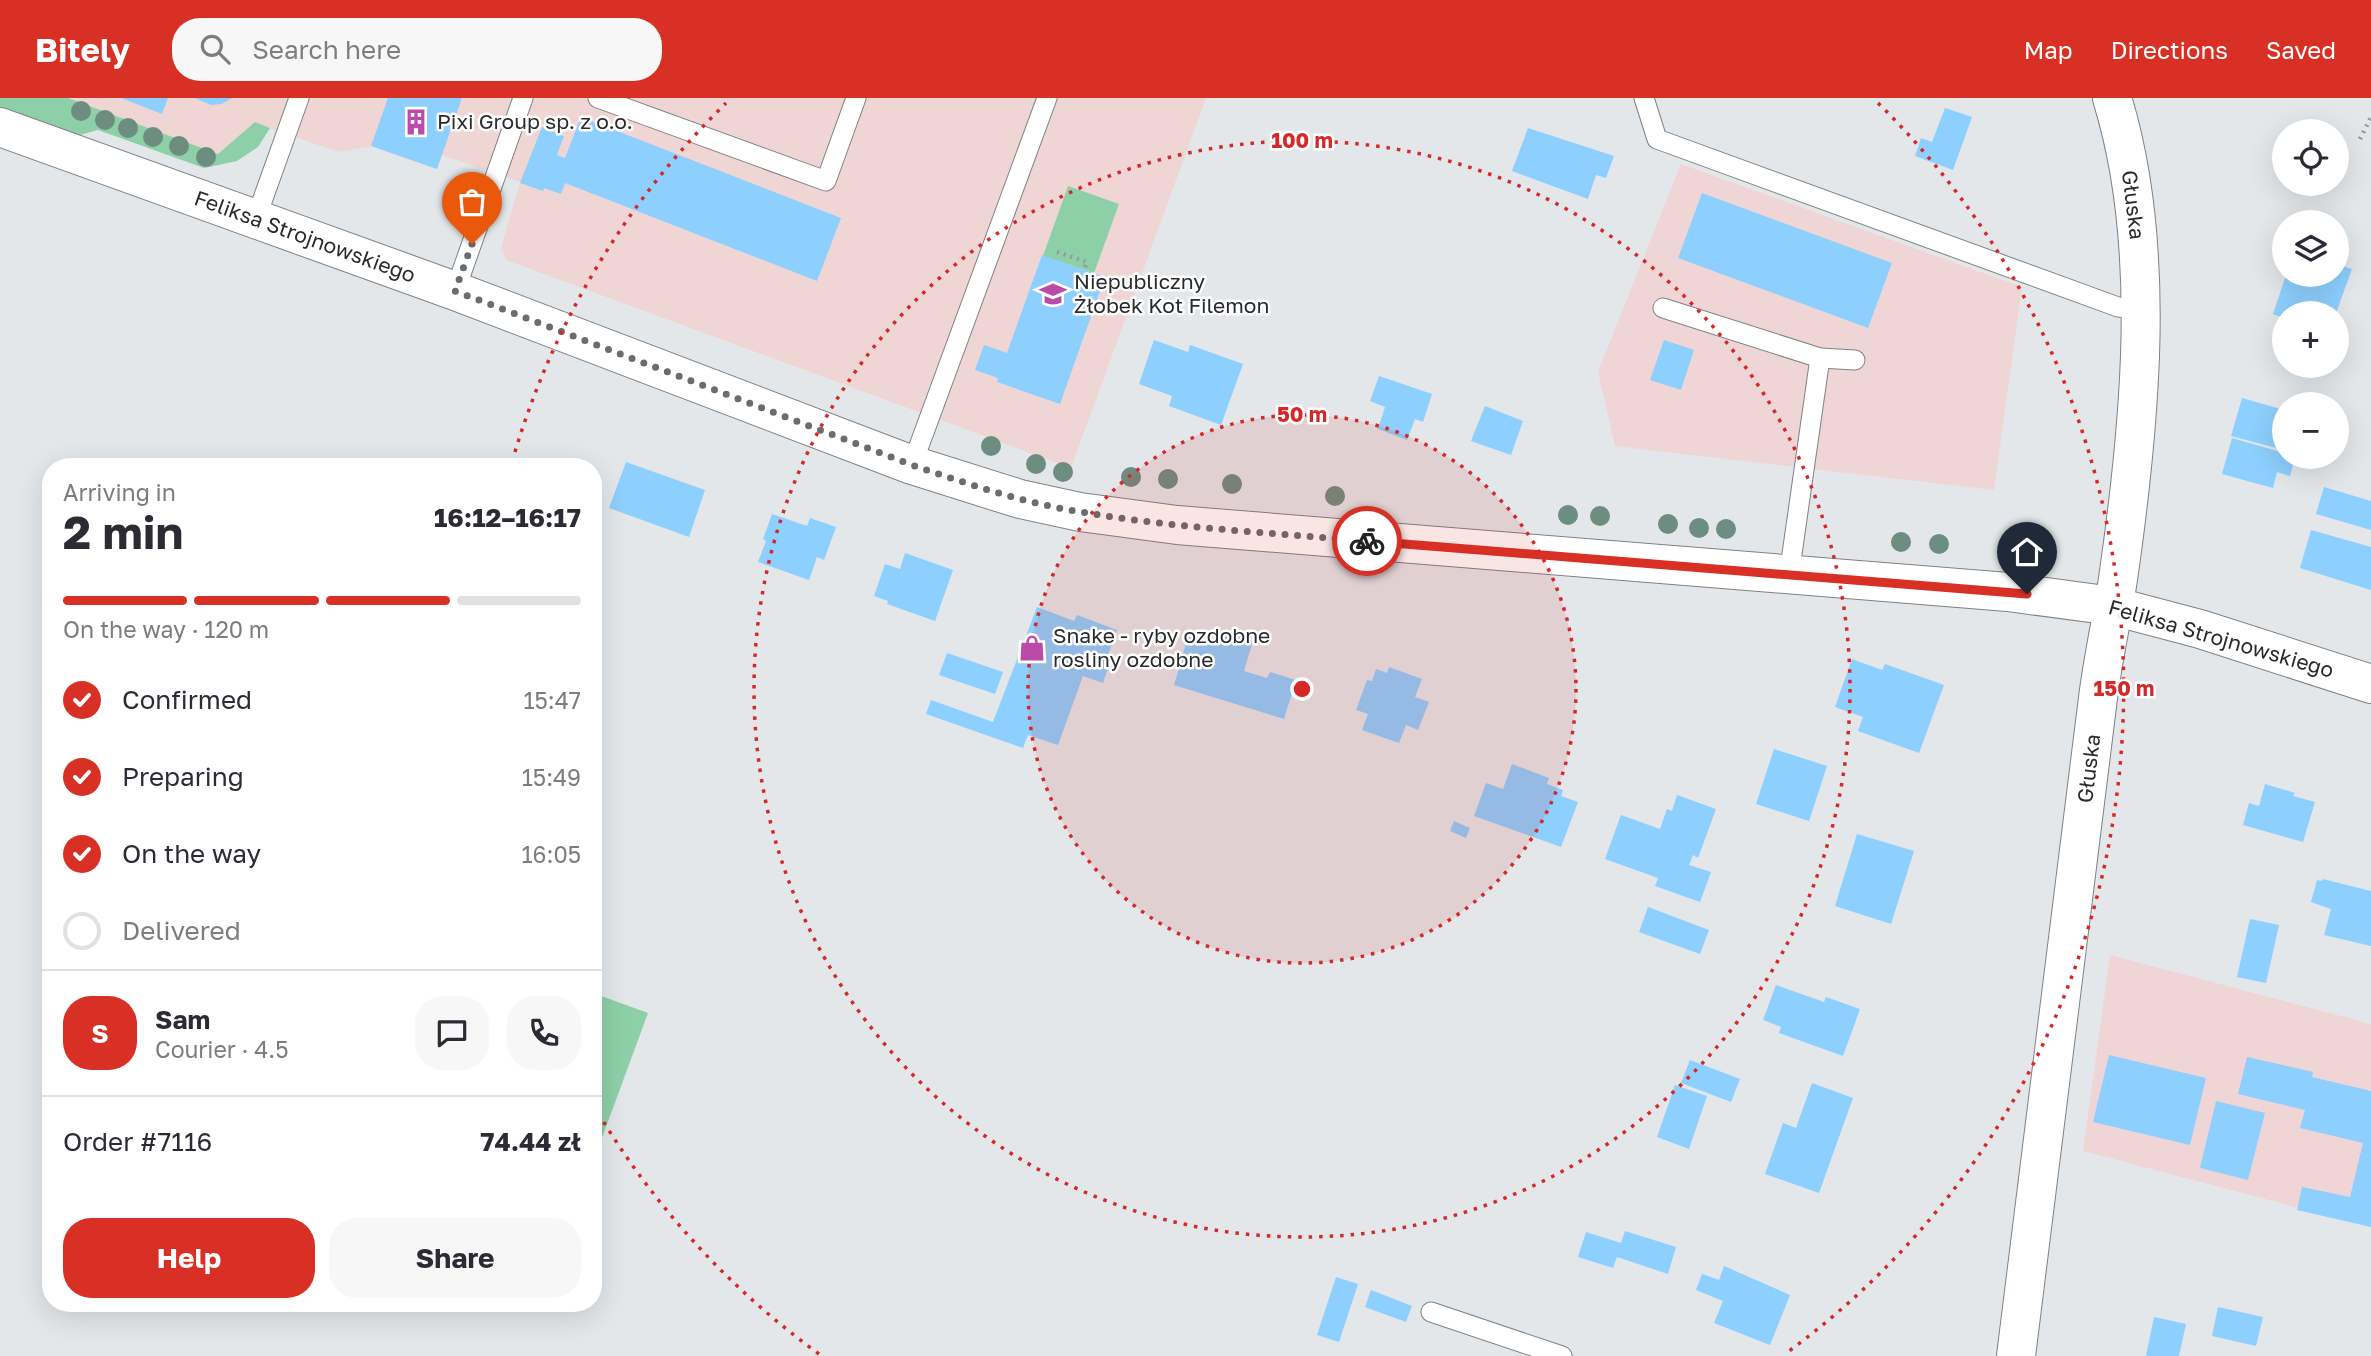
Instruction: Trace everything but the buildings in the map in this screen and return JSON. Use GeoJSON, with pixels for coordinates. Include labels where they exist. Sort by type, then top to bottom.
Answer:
{"type":"FeatureCollection","features":[{"type":"Feature","properties":{"kind":"street","name":"Głuska"},"geometry":{"type":"LineString","coordinates":[[2016,1356],[2100,687],[2128,502],[2136,404],[2140,311],[2135,208],[2127,159],[2112,98]]}},
{"type":"Feature","properties":{"kind":"street","name":"Feliksa Strojnowskiego"},"geometry":{"type":"LineString","coordinates":[[0,127],[455,291],[912,465],[1020,499],[1080,512],[1177,525],[2008,592],[2113,607],[2200,629],[2371,684]]}},
{"type":"Feature","properties":{"kind":"lane"},"geometry":{"type":"LineString","coordinates":[[256,221],[299,98]]}},
{"type":"Feature","properties":{"kind":"lane"},"geometry":{"type":"LineString","coordinates":[[455,291],[523,98]]}},
{"type":"Feature","properties":{"kind":"lane"},"geometry":{"type":"LineString","coordinates":[[598,98],[826,181],[856,98]]}},
{"type":"Feature","properties":{"kind":"lane"},"geometry":{"type":"LineString","coordinates":[[912,465],[1047,98]]}},
{"type":"Feature","properties":{"kind":"lane"},"geometry":{"type":"LineString","coordinates":[[1644,98],[1657,139],[2118,307],[2140,311]]}},
{"type":"Feature","properties":{"kind":"lane"},"geometry":{"type":"LineString","coordinates":[[1663,308],[1820,358],[1855,360]]}},
{"type":"Feature","properties":{"kind":"lane"},"geometry":{"type":"LineString","coordinates":[[1789,575],[1820,358]]}},
{"type":"Feature","properties":{"kind":"lane"},"geometry":{"type":"LineString","coordinates":[[1431,1312],[1562,1356]]}},
{"type":"Feature","properties":{"kind":"path"},"geometry":{"type":"LineString","coordinates":[[2360,139],[2371,117]]}},
{"type":"Feature","properties":{"kind":"path"},"geometry":{"type":"LineString","coordinates":[[1057,253],[1087,262],[1084,270]]}},
{"type":"Feature","properties":{"kind":"shaded area"},"geometry":{"type":"Polygon","coordinates":[[[68,98],[1206,98],[1071,468],[506,260],[501,248],[520,182],[442,155],[437,169],[371,146],[338,152],[255,123],[218,154],[68,98]]]}},
{"type":"Feature","properties":{"kind":"shaded area"},"geometry":{"type":"Polygon","coordinates":[[[1681,164],[2022,287],[1994,490],[1615,446],[1598,372],[1681,164]]]}},
{"type":"Feature","properties":{"kind":"shaded area"},"geometry":{"type":"Polygon","coordinates":[[[2110,955],[2371,1024],[2371,1227],[2083,1151],[2110,955]]]}},
{"type":"Feature","properties":{"kind":"green space"},"geometry":{"type":"Polygon","coordinates":[[[0,98],[68,98],[218,154],[255,122],[270,128],[258,147],[237,161],[204,168],[98,130],[69,138],[0,113],[0,98]]]}},
{"type":"Feature","properties":{"kind":"green space"},"geometry":{"type":"Polygon","coordinates":[[[1068,186],[1119,204],[1094,273],[1043,256],[1068,186]]]}},
{"type":"Feature","properties":{"kind":"green space"},"geometry":{"type":"Polygon","coordinates":[[[602,996],[648,1013],[602,1138],[602,996]]]}},
{"type":"Feature","properties":{"kind":"way so far"},"geometry":{"type":"LineString","coordinates":[[472,244],[455,291],[962,482],[1020,499],[1080,512],[1177,525],[1367,541]]}},
{"type":"Feature","properties":{"kind":"place","name":"Pixi Group sp. z o.o."},"geometry":{"type":"Point","coordinates":[416,122]}},
{"type":"Feature","properties":{"kind":"place","name":"Niepubliczny Żłobek Kot Filemon"},"geometry":{"type":"Point","coordinates":[1053,294]}},
{"type":"Feature","properties":{"kind":"place","name":"Snake - ryby ozdobne rosliny ozdobne"},"geometry":{"type":"Point","coordinates":[1032,648]}},
{"type":"Feature","properties":{"kind":"route"},"geometry":{"type":"LineString","coordinates":[[1367,541],[2027,594]]}}]}
